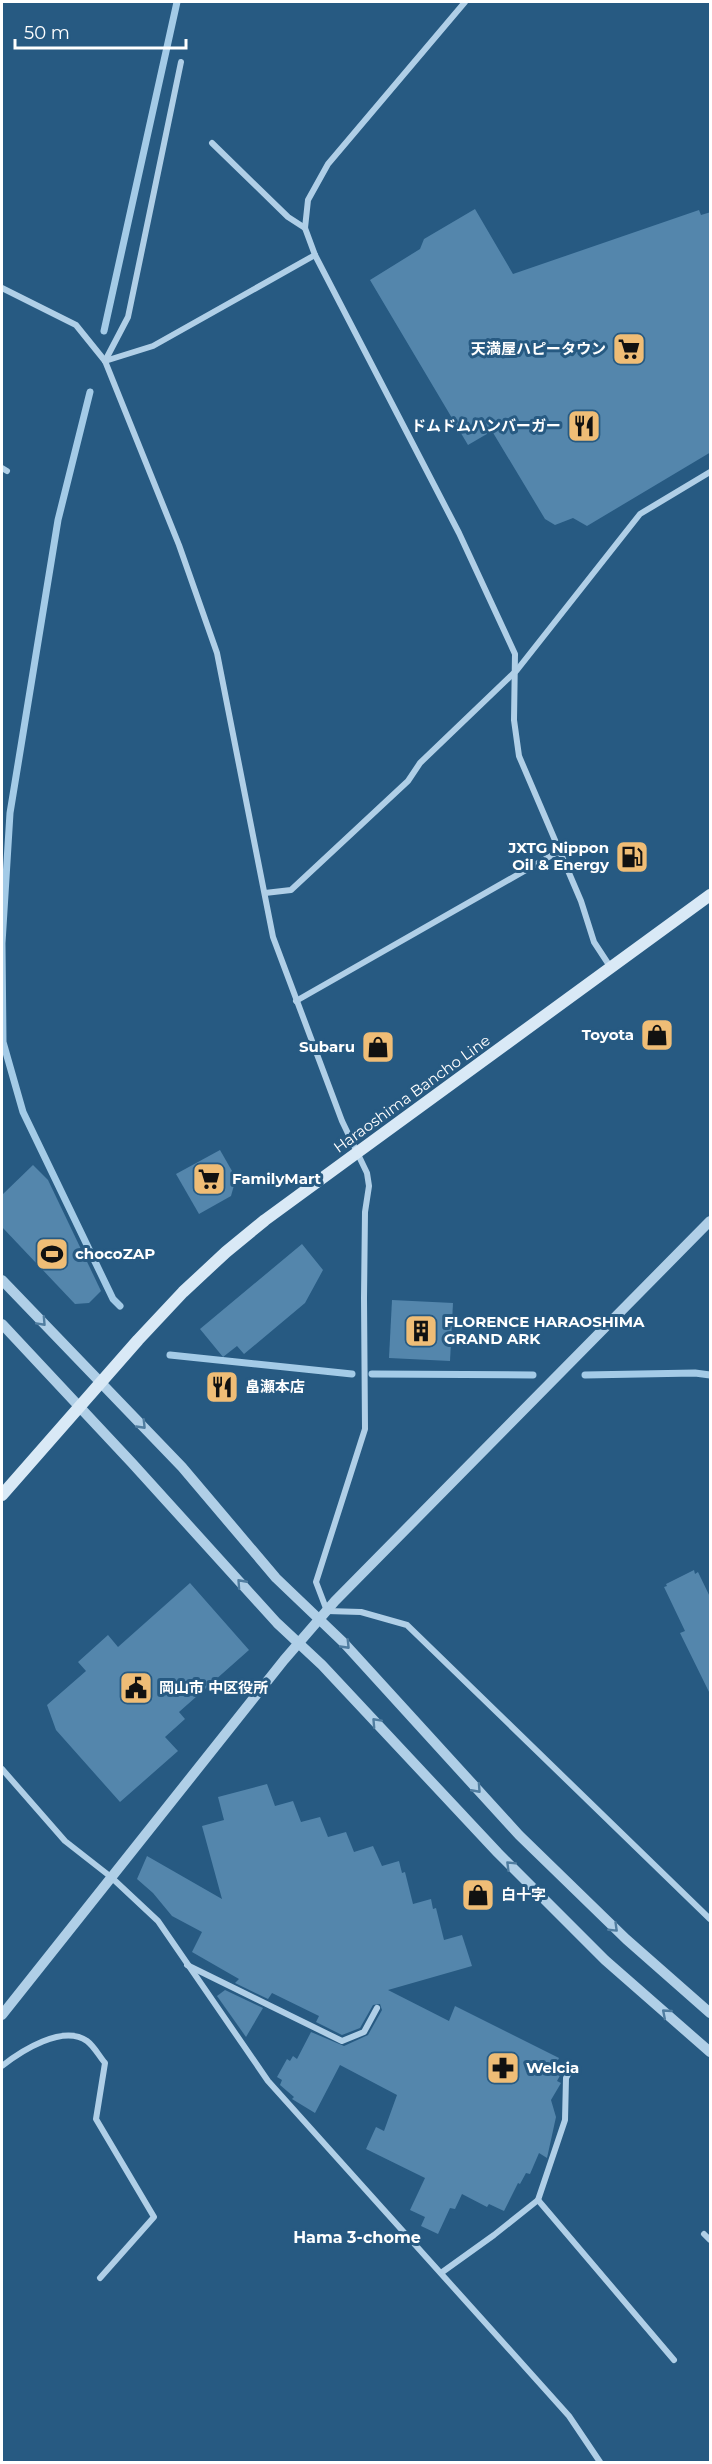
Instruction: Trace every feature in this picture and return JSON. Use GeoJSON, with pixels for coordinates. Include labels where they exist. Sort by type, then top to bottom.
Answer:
{"type":"FeatureCollection","features":[{"type":"Feature","properties":{"kind":"main road","name":"Haraoshima Bancho Line"},"geometry":{"type":"LineString","coordinates":[[2,1495],[138,1340],[183,1292],[226,1252],[265,1220],[711,895]]}},
{"type":"Feature","properties":{"kind":"street"},"geometry":{"type":"LineString","coordinates":[[465,2],[328,164],[308,200],[305,228],[315,255],[459,533],[515,654],[517,670],[514,720],[519,756],[561,850],[594,942],[612,968]]}},
{"type":"Feature","properties":{"kind":"street"},"geometry":{"type":"LineString","coordinates":[[105,361],[128,317],[181,62]]}},
{"type":"Feature","properties":{"kind":"street"},"geometry":{"type":"LineString","coordinates":[[212,143],[288,217],[305,228]]}},
{"type":"Feature","properties":{"kind":"street"},"geometry":{"type":"LineString","coordinates":[[105,361],[153,346],[315,255]]}},
{"type":"Feature","properties":{"kind":"street"},"geometry":{"type":"LineString","coordinates":[[2,288],[75,325],[105,361],[179,545],[217,653],[273,937],[342,1122],[367,1173],[369,1186],[365,1212],[365,1429],[316,1582],[327,1611]]}},
{"type":"Feature","properties":{"kind":"street"},"geometry":{"type":"LineString","coordinates":[[265,893],[291,890],[408,781],[420,763],[517,670],[640,514],[711,472]]}},
{"type":"Feature","properties":{"kind":"street"},"geometry":{"type":"LineString","coordinates":[[296,1002],[561,850]]}},
{"type":"Feature","properties":{"kind":"street"},"geometry":{"type":"LineString","coordinates":[[2,2015],[319,1619],[711,1221]]}},
{"type":"Feature","properties":{"kind":"street"},"geometry":{"type":"LineString","coordinates":[[2,1280],[182,1467],[276,1578],[344,1643],[519,1835],[626,1939],[711,2013]]}},
{"type":"Feature","properties":{"kind":"street"},"geometry":{"type":"LineString","coordinates":[[2,1324],[277,1623],[322,1665],[498,1853],[589,1943],[711,2052]]}},
{"type":"Feature","properties":{"kind":"street"},"geometry":{"type":"LineString","coordinates":[[327,1611],[361,1612],[407,1625],[711,1919]]}},
{"type":"Feature","properties":{"kind":"street"},"geometry":{"type":"LineString","coordinates":[[2,1769],[65,1841],[111,1877],[158,1921],[268,2081],[569,2416],[600,2463]]}},
{"type":"Feature","properties":{"kind":"street"},"geometry":{"type":"LineString","coordinates":[[187,1965],[342,2041],[364,2032],[377,2008]]}},
{"type":"Feature","properties":{"kind":"street"},"geometry":{"type":"LineString","coordinates":[[2,2066],[23,2050],[60,2036],[75,2035],[88,2041],[105,2063],[96,2119],[154,2217],[100,2278]]}},
{"type":"Feature","properties":{"kind":"street"},"geometry":{"type":"LineString","coordinates":[[441,2273],[538,2200],[565,2120],[566,2078],[571,2069]]}},
{"type":"Feature","properties":{"kind":"street"},"geometry":{"type":"LineString","coordinates":[[538,2200],[674,2360]]}},
{"type":"Feature","properties":{"kind":"street"},"geometry":{"type":"LineString","coordinates":[[704,2234],[711,2240]]}},
{"type":"Feature","properties":{"kind":"building"},"geometry":{"type":"Polygon","coordinates":[[[475,209],[513,274],[699,210],[701,215],[711,212],[711,452],[587,526],[573,518],[555,525],[545,519],[492,431],[468,445],[370,280],[420,249],[424,239],[475,209]]]}},
{"type":"Feature","properties":{"kind":"building"},"geometry":{"type":"Polygon","coordinates":[[[220,1150],[236,1178],[231,1196],[199,1214],[176,1174],[220,1150]]]}},
{"type":"Feature","properties":{"kind":"building"},"geometry":{"type":"Polygon","coordinates":[[[33,1165],[48,1180],[101,1291],[89,1303],[75,1304],[2,1227],[2,1195],[33,1165]]]}},
{"type":"Feature","properties":{"kind":"building"},"geometry":{"type":"Polygon","coordinates":[[[302,1244],[323,1270],[305,1303],[244,1354],[237,1346],[223,1357],[200,1329],[302,1244]]]}},
{"type":"Feature","properties":{"kind":"building","name":"FLORENCE HARAOSHIMA GRAND ARK"},"geometry":{"type":"Polygon","coordinates":[[[392,1300],[453,1303],[450,1361],[389,1358],[392,1300]]]}},
{"type":"Feature","properties":{"kind":"building"},"geometry":{"type":"Polygon","coordinates":[[[694,1570],[695,1574],[698,1572],[711,1599],[711,1696],[680,1633],[685,1631],[664,1587],[694,1570]]]}},
{"type":"Feature","properties":{"kind":"building","name":"岡山市 中区役所"},"geometry":{"type":"Polygon","coordinates":[[[190,1583],[249,1650],[179,1712],[185,1719],[165,1737],[178,1751],[120,1802],[56,1730],[47,1705],[86,1671],[78,1662],[108,1635],[118,1647],[190,1583]]]}},
{"type":"Feature","properties":{"kind":"building"},"geometry":{"type":"Polygon","coordinates":[[[267,1784],[275,1806],[293,1801],[301,1822],[320,1817],[328,1837],[346,1832],[354,1852],[373,1846],[382,1866],[399,1861],[402,1873],[405,1872],[413,1904],[431,1899],[433,1909],[436,1908],[444,1940],[462,1935],[472,1966],[388,1990],[449,2021],[455,2006],[559,2058],[555,2066],[563,2070],[557,2081],[561,2083],[551,2100],[556,2117],[547,2158],[539,2153],[530,2174],[526,2173],[520,2184],[518,2183],[504,2211],[489,2204],[487,2207],[462,2194],[455,2209],[450,2208],[438,2234],[421,2226],[425,2217],[410,2210],[425,2178],[366,2149],[376,2127],[384,2131],[397,2095],[340,2065],[315,2113],[292,2099],[294,2097],[280,2085],[282,2080],[277,2077],[287,2059],[290,2061],[293,2056],[297,2059],[311,2032],[344,2046],[368,2035],[382,2010],[380,2004],[373,2005],[360,2028],[342,2035],[316,2022],[319,2016],[272,1993],[268,1999],[235,1983],[239,1979],[192,1952],[202,1932],[172,1916],[153,1893],[137,1879],[147,1856],[222,1899],[202,1826],[224,1820],[218,1797],[267,1784]]]}},
{"type":"Feature","properties":{"kind":"building"},"geometry":{"type":"Polygon","coordinates":[[[225,1990],[263,2008],[246,2037],[217,1996],[225,1990]]]}},
{"type":"Feature","properties":{"kind":"waterway"},"geometry":{"type":"LineString","coordinates":[[104,331],[177,2]]}},
{"type":"Feature","properties":{"kind":"waterway"},"geometry":{"type":"LineString","coordinates":[[90,392],[58,520],[10,813],[2,943],[3,1042],[23,1112],[113,1299],[120,1306]]}},
{"type":"Feature","properties":{"kind":"waterway"},"geometry":{"type":"LineString","coordinates":[[170,1355],[352,1374]]}},
{"type":"Feature","properties":{"kind":"waterway"},"geometry":{"type":"LineString","coordinates":[[585,1375],[695,1373],[710,1375]]}},
{"type":"Feature","properties":{"kind":"waterway"},"geometry":{"type":"LineString","coordinates":[[372,1374],[533,1375]]}},
{"type":"Feature","properties":{"kind":"place","name":"天満屋ハピータウン"},"geometry":{"type":"Point","coordinates":[629,349]}},
{"type":"Feature","properties":{"kind":"place","name":"ドムドムハンバーガー"},"geometry":{"type":"Point","coordinates":[584,426]}},
{"type":"Feature","properties":{"kind":"place","name":"JXTG Nippon Oil & Energy"},"geometry":{"type":"Point","coordinates":[632,857]}},
{"type":"Feature","properties":{"kind":"place","name":"Toyota"},"geometry":{"type":"Point","coordinates":[657,1035]}},
{"type":"Feature","properties":{"kind":"place","name":"Subaru"},"geometry":{"type":"Point","coordinates":[378,1047]}},
{"type":"Feature","properties":{"kind":"place","name":"FamilyMart"},"geometry":{"type":"Point","coordinates":[209,1179]}},
{"type":"Feature","properties":{"kind":"place","name":"chocoZAP"},"geometry":{"type":"Point","coordinates":[52,1254]}},
{"type":"Feature","properties":{"kind":"place","name":"FLORENCE HARAOSHIMA GRAND ARK"},"geometry":{"type":"Point","coordinates":[421,1331]}},
{"type":"Feature","properties":{"kind":"place","name":"畠瀬本店"},"geometry":{"type":"Point","coordinates":[222,1387]}},
{"type":"Feature","properties":{"kind":"place","name":"岡山市 中区役所"},"geometry":{"type":"Point","coordinates":[136,1688]}},
{"type":"Feature","properties":{"kind":"place","name":"白十字"},"geometry":{"type":"Point","coordinates":[478,1895]}},
{"type":"Feature","properties":{"kind":"place","name":"Welcia"},"geometry":{"type":"Point","coordinates":[503,2068]}},
{"type":"Feature","properties":{"kind":"district","name":"Hama 3-chome"},"geometry":{"type":"Point","coordinates":[357,2237]}}]}
